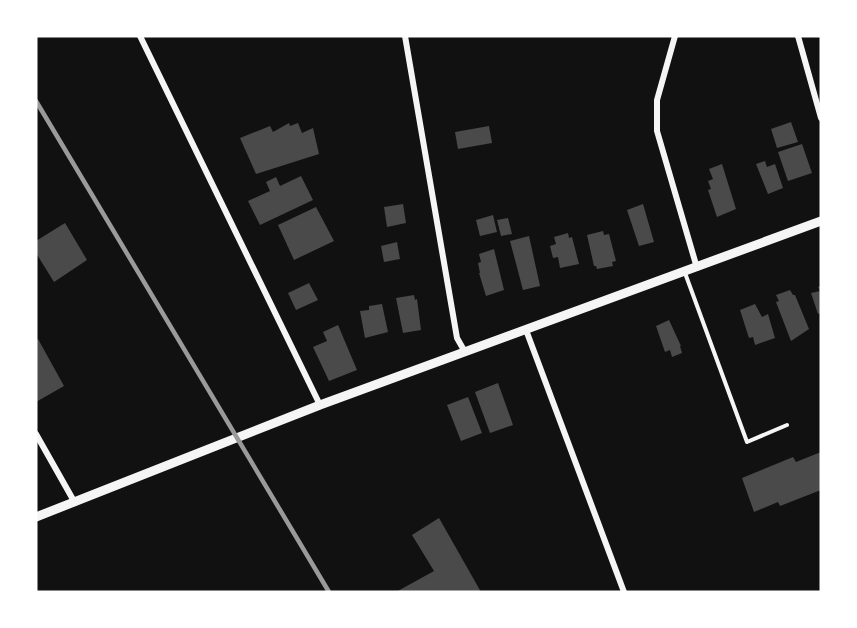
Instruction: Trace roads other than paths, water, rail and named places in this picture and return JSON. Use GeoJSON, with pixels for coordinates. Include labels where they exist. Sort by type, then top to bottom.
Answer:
{"type":"FeatureCollection","features":[{"type":"Feature","properties":{"kind":"street"},"geometry":{"type":"LineString","coordinates":[[140,36],[320,405]]}},
{"type":"Feature","properties":{"kind":"street"},"geometry":{"type":"LineString","coordinates":[[405,36],[457,338],[465,352]]}},
{"type":"Feature","properties":{"kind":"street"},"geometry":{"type":"LineString","coordinates":[[675,36],[657,100],[657,131],[697,268]]}},
{"type":"Feature","properties":{"kind":"street"},"geometry":{"type":"LineString","coordinates":[[798,36],[821,118]]}},
{"type":"Feature","properties":{"kind":"street"},"geometry":{"type":"LineString","coordinates":[[36,517],[320,405],[821,221]]}},
{"type":"Feature","properties":{"kind":"street"},"geometry":{"type":"LineString","coordinates":[[526,330],[624,592]]}},
{"type":"Feature","properties":{"kind":"street"},"geometry":{"type":"LineString","coordinates":[[36,434],[75,503]]}},
{"type":"Feature","properties":{"kind":"lane"},"geometry":{"type":"LineString","coordinates":[[685,272],[747,442],[788,425]]}},
{"type":"Feature","properties":{"kind":"railway"},"geometry":{"type":"LineString","coordinates":[[36,101],[329,592]]}}]}
